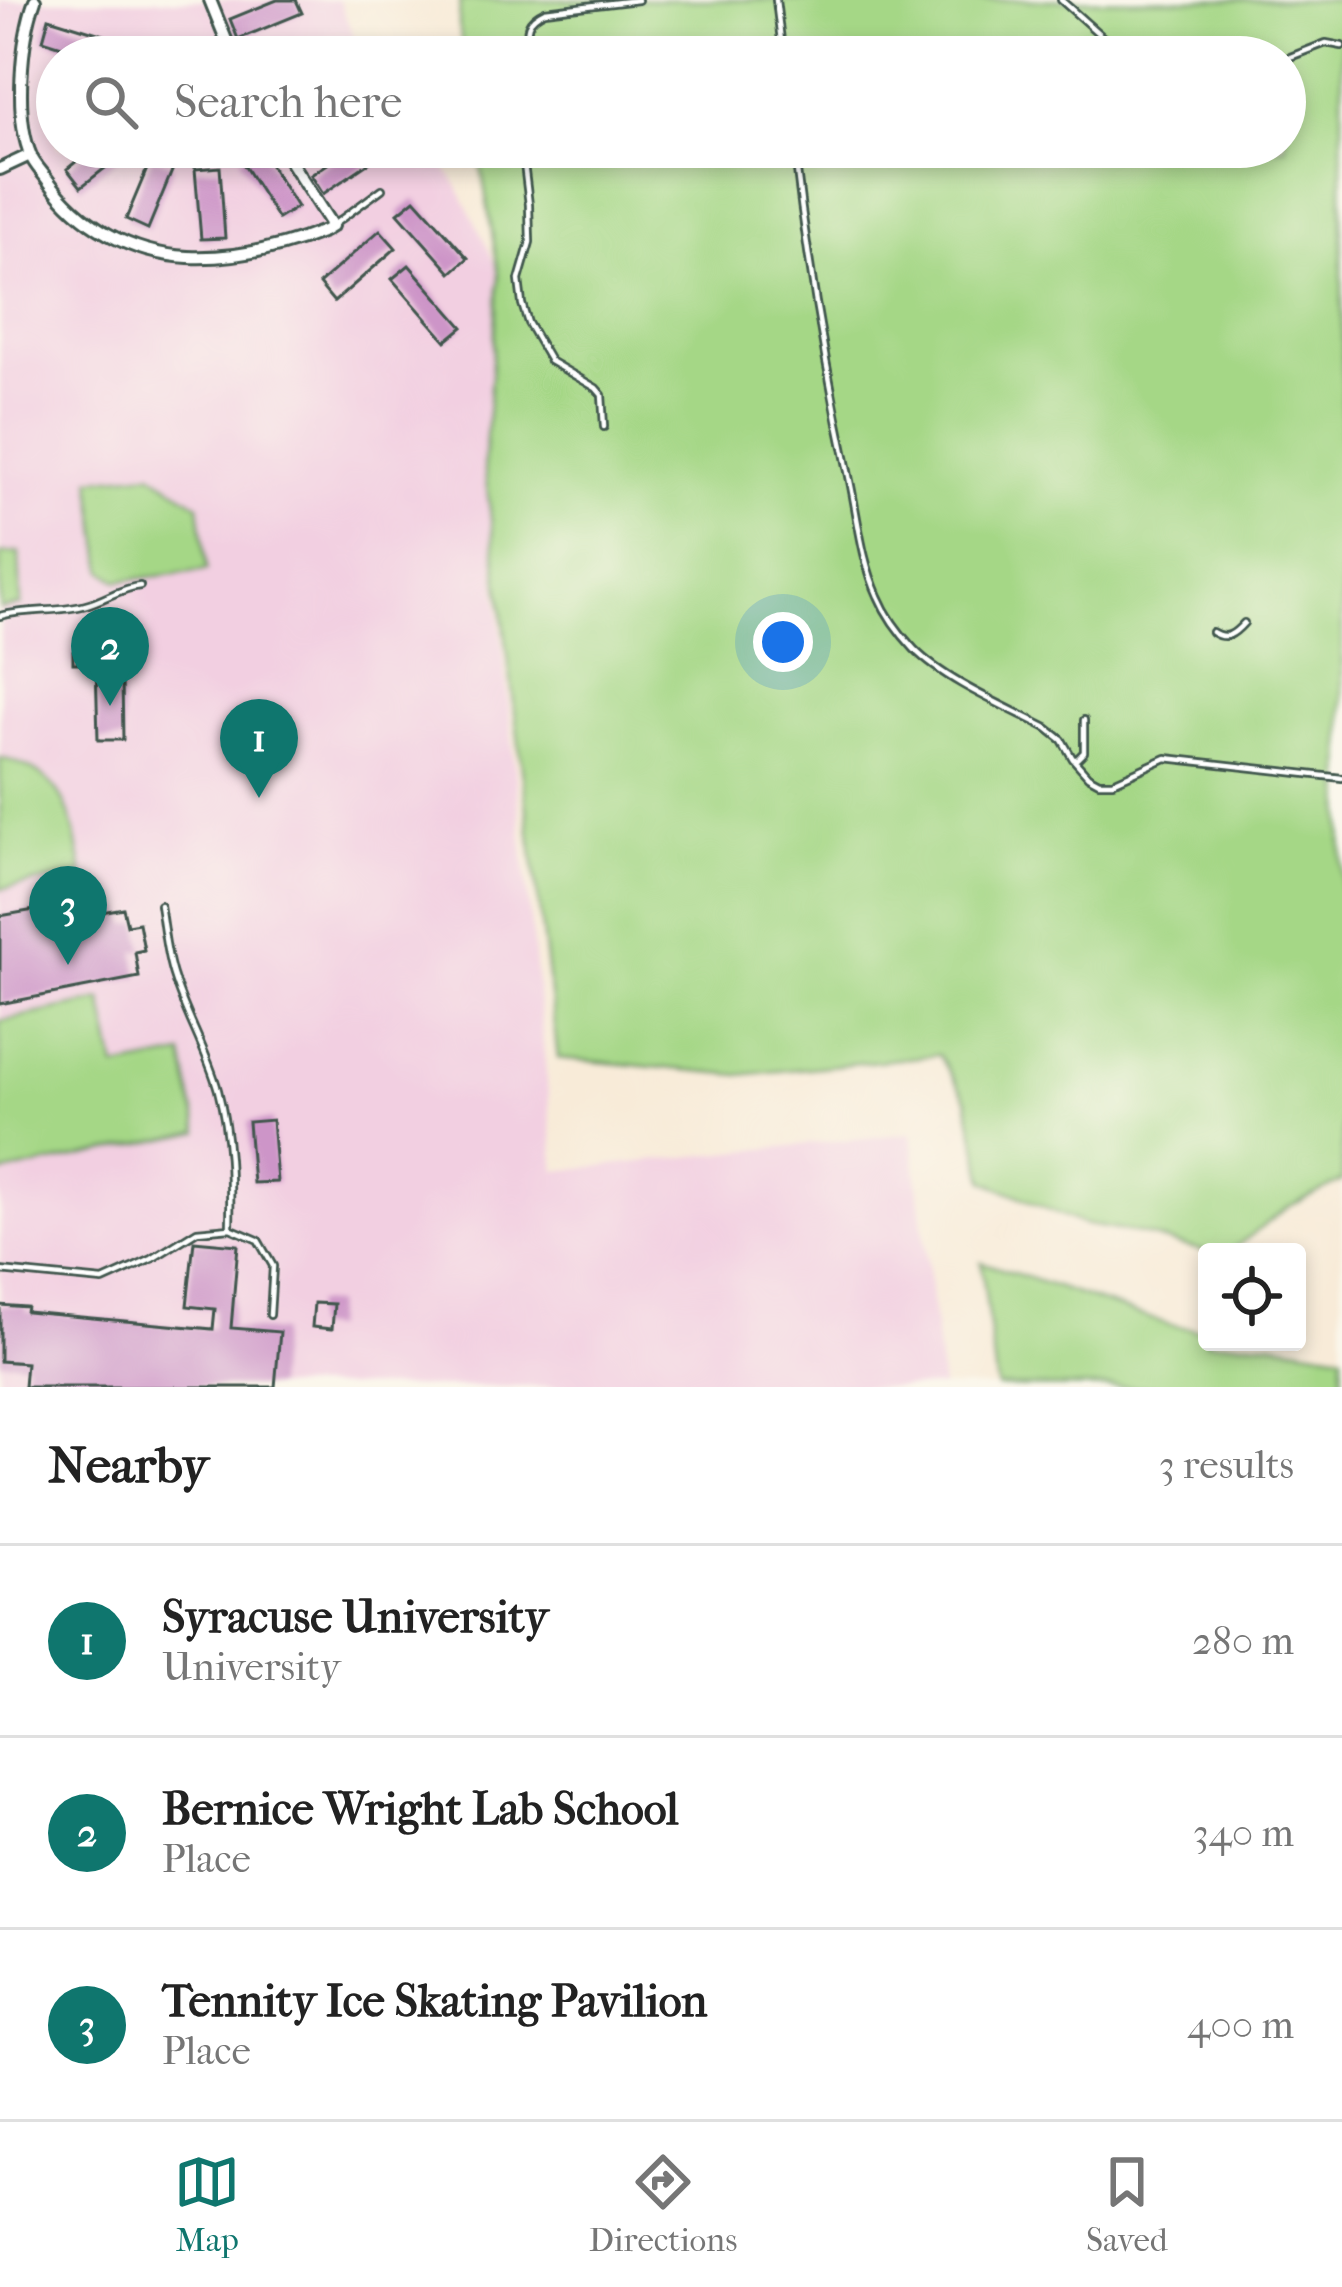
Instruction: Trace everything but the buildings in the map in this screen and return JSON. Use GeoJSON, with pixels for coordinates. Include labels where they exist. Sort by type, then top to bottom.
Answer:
{"type":"FeatureCollection","features":[{"type":"Feature","properties":{"kind":"street"},"geometry":{"type":"LineString","coordinates":[[34,0],[20,80],[30,155],[36,164]]}},
{"type":"Feature","properties":{"kind":"street"},"geometry":{"type":"LineString","coordinates":[[210,0],[225,36]]}},
{"type":"Feature","properties":{"kind":"street"},"geometry":{"type":"LineString","coordinates":[[0,169],[30,155]]}},
{"type":"Feature","properties":{"kind":"street"},"geometry":{"type":"LineString","coordinates":[[39,168],[86,222],[145,250],[185,257],[223,256],[282,245],[332,226],[295,168]]}},
{"type":"Feature","properties":{"kind":"lane"},"geometry":{"type":"LineString","coordinates":[[528,36],[528,25],[545,11],[638,0]]}},
{"type":"Feature","properties":{"kind":"lane"},"geometry":{"type":"LineString","coordinates":[[1061,0],[1101,36]]}},
{"type":"Feature","properties":{"kind":"lane"},"geometry":{"type":"LineString","coordinates":[[775,2],[780,36]]}},
{"type":"Feature","properties":{"kind":"lane"},"geometry":{"type":"LineString","coordinates":[[1306,51],[1326,43],[1342,46]]}},
{"type":"Feature","properties":{"kind":"lane"},"geometry":{"type":"LineString","coordinates":[[525,168],[530,242],[519,280],[522,304],[550,361],[602,394],[604,427]]}},
{"type":"Feature","properties":{"kind":"lane"},"geometry":{"type":"LineString","coordinates":[[796,168],[833,407],[865,552],[880,601],[917,653],[946,674],[1047,728],[1088,776],[1100,782],[1120,779],[1166,758],[1342,778]]}},
{"type":"Feature","properties":{"kind":"lane"},"geometry":{"type":"LineString","coordinates":[[332,226],[382,189]]}},
{"type":"Feature","properties":{"kind":"lane"},"geometry":{"type":"LineString","coordinates":[[0,616],[89,604],[140,586]]}},
{"type":"Feature","properties":{"kind":"lane"},"geometry":{"type":"LineString","coordinates":[[1212,632],[1220,638],[1230,636],[1244,623]]}},
{"type":"Feature","properties":{"kind":"lane"},"geometry":{"type":"LineString","coordinates":[[1073,759],[1084,752],[1084,720]]}},
{"type":"Feature","properties":{"kind":"lane"},"geometry":{"type":"LineString","coordinates":[[160,905],[173,977],[194,1024],[228,1137],[230,1228]]}},
{"type":"Feature","properties":{"kind":"lane"},"geometry":{"type":"LineString","coordinates":[[0,1271],[103,1281],[152,1259],[196,1231],[230,1228],[258,1240],[273,1265],[270,1315]]}},
{"type":"Feature","properties":{"kind":"shaded area"},"geometry":{"type":"Polygon","coordinates":[[[0,0],[339,0],[353,36],[36,36],[36,168],[445,168],[499,271],[484,463],[556,1171],[912,1133],[942,1387],[0,1387],[0,0]]]}},
{"type":"Feature","properties":{"kind":"green space"},"geometry":{"type":"Polygon","coordinates":[[[460,0],[1342,0],[1342,1181],[1288,1207],[1241,1243],[1198,1243],[1198,1250],[1082,1224],[985,1181],[967,1100],[939,1055],[739,1075],[558,1058],[484,463],[499,275],[481,168],[1306,168],[1306,36],[461,36],[460,0]]]}},
{"type":"Feature","properties":{"kind":"green space"},"geometry":{"type":"Polygon","coordinates":[[[151,473],[199,505],[207,570],[118,581],[104,571],[91,479],[151,473]]]}},
{"type":"Feature","properties":{"kind":"green space"},"geometry":{"type":"Polygon","coordinates":[[[19,553],[21,605],[0,609],[0,554],[19,553]]]}},
{"type":"Feature","properties":{"kind":"green space"},"geometry":{"type":"Polygon","coordinates":[[[0,758],[40,774],[53,785],[70,815],[83,874],[0,889],[0,758]]]}},
{"type":"Feature","properties":{"kind":"green space"},"geometry":{"type":"Polygon","coordinates":[[[102,1000],[116,1068],[183,1055],[199,1132],[0,1174],[0,1021],[102,1000]]]}},
{"type":"Feature","properties":{"kind":"green space"},"geometry":{"type":"Polygon","coordinates":[[[981,1262],[1170,1325],[1198,1330],[1198,1351],[1306,1348],[1342,1354],[1342,1387],[997,1387],[981,1262]]]}},
{"type":"Feature","properties":{"kind":"place","name":"Bernice Wright Lab School"},"geometry":{"type":"Point","coordinates":[110,706]}},
{"type":"Feature","properties":{"kind":"place","name":"Syracuse University"},"geometry":{"type":"Point","coordinates":[259,798]}},
{"type":"Feature","properties":{"kind":"place","name":"Tennity Ice Skating Pavilion"},"geometry":{"type":"Point","coordinates":[68,965]}}]}
